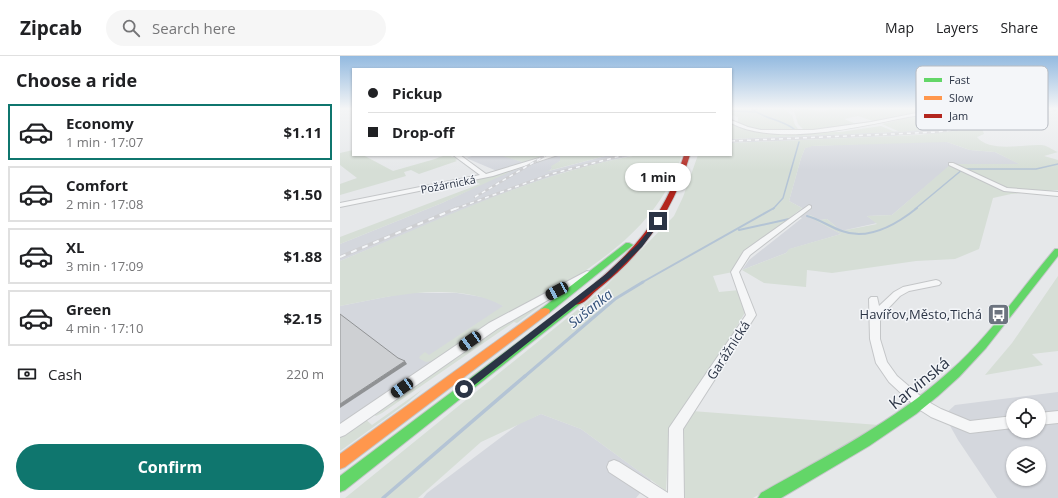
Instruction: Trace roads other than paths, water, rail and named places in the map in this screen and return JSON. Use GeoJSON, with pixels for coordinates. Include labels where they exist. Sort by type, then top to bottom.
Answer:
{"type":"FeatureCollection","features":[{"type":"Feature","properties":{"kind":"main road"},"geometry":{"type":"LineString","coordinates":[[340,485],[609,276],[650,234],[666,208],[682,176],[687,156]]}},
{"type":"Feature","properties":{"kind":"main road"},"geometry":{"type":"LineString","coordinates":[[340,462],[577,287],[620,253],[666,208]]}},
{"type":"Feature","properties":{"kind":"main road","name":"Karvinská"},"geometry":{"type":"LineString","coordinates":[[766,498],[890,426],[921,404],[956,374],[984,345],[1043,267],[1058,251]]}},
{"type":"Feature","properties":{"kind":"street"},"geometry":{"type":"LineString","coordinates":[[745,129],[754,131],[787,132],[842,129]]}},
{"type":"Feature","properties":{"kind":"street","name":"Požárnická"},"geometry":{"type":"LineString","coordinates":[[340,205],[505,171],[552,156]]}},
{"type":"Feature","properties":{"kind":"street"},"geometry":{"type":"LineString","coordinates":[[460,157],[484,175]]}},
{"type":"Feature","properties":{"kind":"street"},"geometry":{"type":"LineString","coordinates":[[953,165],[1011,191],[1058,194]]}},
{"type":"Feature","properties":{"kind":"street","name":"Garážnická"},"geometry":{"type":"LineString","coordinates":[[676,498],[676,428],[751,315],[735,272],[747,253],[809,207]]}},
{"type":"Feature","properties":{"kind":"street"},"geometry":{"type":"LineString","coordinates":[[340,431],[493,326],[569,285],[620,253]]}},
{"type":"Feature","properties":{"kind":"street"},"geometry":{"type":"LineString","coordinates":[[874,317],[897,294],[906,289],[936,283]]}},
{"type":"Feature","properties":{"kind":"street"},"geometry":{"type":"LineString","coordinates":[[874,298],[875,339],[882,363],[893,379],[921,404],[936,413],[970,427],[1006,423]]}},
{"type":"Feature","properties":{"kind":"street"},"geometry":{"type":"LineString","coordinates":[[1046,418],[1058,417]]}},
{"type":"Feature","properties":{"kind":"street"},"geometry":{"type":"LineString","coordinates":[[614,467],[663,498]]}},
{"type":"Feature","properties":{"kind":"waterway","name":"Sušanka"},"geometry":{"type":"LineString","coordinates":[[774,208],[783,198],[799,142]]}},
{"type":"Feature","properties":{"kind":"waterway"},"geometry":{"type":"LineString","coordinates":[[915,209],[963,169],[1036,169],[1058,164]]}},
{"type":"Feature","properties":{"kind":"waterway","name":"Sušanka"},"geometry":{"type":"LineString","coordinates":[[641,283],[774,208]]}},
{"type":"Feature","properties":{"kind":"waterway"},"geometry":{"type":"LineString","coordinates":[[807,216],[842,231],[852,234],[862,234],[891,225],[917,208]]}},
{"type":"Feature","properties":{"kind":"waterway"},"geometry":{"type":"LineString","coordinates":[[739,230],[789,219]]}},
{"type":"Feature","properties":{"kind":"waterway","name":"Sušanka"},"geometry":{"type":"LineString","coordinates":[[524,377],[615,299],[643,282]]}},
{"type":"Feature","properties":{"kind":"waterway","name":"Sušanka"},"geometry":{"type":"LineString","coordinates":[[383,498],[525,376]]}},
{"type":"Feature","properties":{"kind":"railway"},"geometry":{"type":"LineString","coordinates":[[732,141],[938,132],[951,130]]}},
{"type":"Feature","properties":{"kind":"railway"},"geometry":{"type":"LineString","coordinates":[[475,197],[544,156]]}},
{"type":"Feature","properties":{"kind":"railway"},"geometry":{"type":"LineString","coordinates":[[455,209],[551,174],[620,156]]}},
{"type":"Feature","properties":{"kind":"railway"},"geometry":{"type":"LineString","coordinates":[[340,257],[457,208]]}},
{"type":"Feature","properties":{"kind":"place","name":"Havířov,Město,Tichá"},"geometry":{"type":"Point","coordinates":[998,314]}}]}
